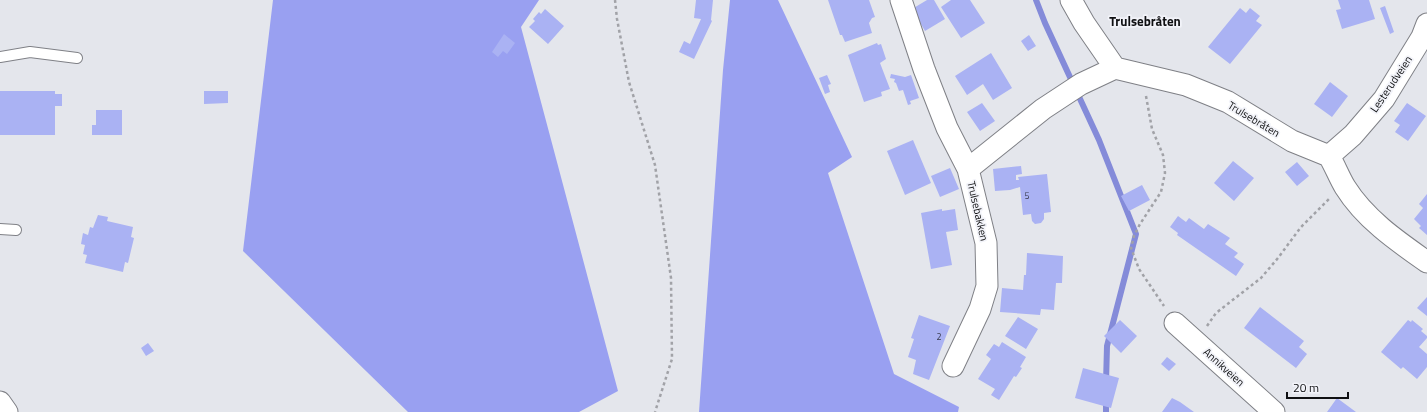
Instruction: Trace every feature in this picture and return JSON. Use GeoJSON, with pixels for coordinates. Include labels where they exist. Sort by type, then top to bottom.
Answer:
{"type":"FeatureCollection","features":[{"type":"Feature","properties":{"kind":"street","name":"Trulsebakken"},"geometry":{"type":"LineString","coordinates":[[901,0],[924,68],[947,128],[968,169],[986,243],[987,286],[980,309],[953,366]]}},
{"type":"Feature","properties":{"kind":"street"},"geometry":{"type":"LineString","coordinates":[[1071,0],[1084,23],[1115,68]]}},
{"type":"Feature","properties":{"kind":"street","name":"Lesterudveien"},"geometry":{"type":"LineString","coordinates":[[1329,156],[1353,135],[1384,99],[1422,37],[1427,24]]}},
{"type":"Feature","properties":{"kind":"street","name":"Trulsebakken"},"geometry":{"type":"LineString","coordinates":[[968,169],[1043,109],[1081,84],[1115,68]]}},
{"type":"Feature","properties":{"kind":"street","name":"Trulsebråten"},"geometry":{"type":"LineString","coordinates":[[1115,68],[1186,85],[1228,102],[1292,141],[1329,156]]}},
{"type":"Feature","properties":{"kind":"street"},"geometry":{"type":"LineString","coordinates":[[1329,156],[1345,187],[1365,212],[1394,239],[1427,262]]}},
{"type":"Feature","properties":{"kind":"street","name":"Annikveien"},"geometry":{"type":"LineString","coordinates":[[1175,323],[1274,412]]}},
{"type":"Feature","properties":{"kind":"street"},"geometry":{"type":"LineString","coordinates":[[0,402],[7,412]]}},
{"type":"Feature","properties":{"kind":"lane"},"geometry":{"type":"LineString","coordinates":[[0,57],[30,52],[77,58]]}},
{"type":"Feature","properties":{"kind":"lane"},"geometry":{"type":"LineString","coordinates":[[0,229],[16,230]]}},
{"type":"Feature","properties":{"kind":"path"},"geometry":{"type":"LineString","coordinates":[[616,0],[617,19],[629,82],[655,165],[671,278],[672,359],[655,412]]}},
{"type":"Feature","properties":{"kind":"path"},"geometry":{"type":"LineString","coordinates":[[1145,75],[1146,101],[1152,129],[1163,155],[1165,174],[1161,192],[1140,224],[1134,236],[1131,248],[1139,269],[1175,323]]}},
{"type":"Feature","properties":{"kind":"path"},"geometry":{"type":"LineString","coordinates":[[1196,342],[1216,313],[1261,278],[1301,227],[1322,205],[1345,187]]}},
{"type":"Feature","properties":{"kind":"shaded area"},"geometry":{"type":"Polygon","coordinates":[[[273,0],[539,0],[521,27],[618,391],[579,412],[408,412],[243,251],[273,0]]]}},
{"type":"Feature","properties":{"kind":"shaded area"},"geometry":{"type":"Polygon","coordinates":[[[730,0],[778,0],[852,157],[828,173],[894,374],[959,407],[958,412],[699,412],[723,70],[730,0]]]}},
{"type":"Feature","properties":{"kind":"building"},"geometry":{"type":"Polygon","coordinates":[[[696,0],[713,0],[712,21],[694,59],[679,52],[684,41],[690,44],[701,19],[694,18],[696,0]]]}},
{"type":"Feature","properties":{"kind":"building"},"geometry":{"type":"Polygon","coordinates":[[[828,0],[869,0],[875,17],[872,18],[869,23],[872,33],[845,42],[842,35],[840,35],[828,0]]]}},
{"type":"Feature","properties":{"kind":"building"},"geometry":{"type":"Polygon","coordinates":[[[927,0],[934,0],[945,19],[925,31],[912,9],[927,0]]]}},
{"type":"Feature","properties":{"kind":"building"},"geometry":{"type":"Polygon","coordinates":[[[951,0],[970,0],[985,23],[961,38],[941,7],[951,0]]]}},
{"type":"Feature","properties":{"kind":"building"},"geometry":{"type":"Polygon","coordinates":[[[1338,0],[1369,0],[1375,19],[1342,29],[1336,10],[1341,9],[1338,0]]]}},
{"type":"Feature","properties":{"kind":"building"},"geometry":{"type":"Polygon","coordinates":[[[1385,6],[1394,32],[1390,34],[1380,8],[1385,6]]]}},
{"type":"Feature","properties":{"kind":"building"},"geometry":{"type":"Polygon","coordinates":[[[1240,8],[1246,13],[1250,8],[1260,16],[1256,21],[1262,25],[1230,64],[1208,47],[1240,8]]]}},
{"type":"Feature","properties":{"kind":"building"},"geometry":{"type":"Polygon","coordinates":[[[545,9],[564,26],[548,44],[529,27],[535,21],[533,19],[539,12],[541,14],[545,9]]]}},
{"type":"Feature","properties":{"kind":"building"},"geometry":{"type":"Polygon","coordinates":[[[504,34],[515,43],[507,54],[503,51],[498,57],[492,52],[504,34]]]}},
{"type":"Feature","properties":{"kind":"building"},"geometry":{"type":"Polygon","coordinates":[[[1029,35],[1036,46],[1028,51],[1021,41],[1029,35]]]}},
{"type":"Feature","properties":{"kind":"building"},"geometry":{"type":"Polygon","coordinates":[[[877,43],[878,45],[881,44],[886,59],[880,63],[890,89],[881,92],[882,96],[864,102],[848,55],[877,43]]]}},
{"type":"Feature","properties":{"kind":"building"},"geometry":{"type":"Polygon","coordinates":[[[991,53],[1012,88],[993,100],[983,84],[967,95],[955,76],[991,53]]]}},
{"type":"Feature","properties":{"kind":"building"},"geometry":{"type":"Polygon","coordinates":[[[891,74],[905,77],[911,75],[919,98],[910,101],[911,104],[908,105],[903,90],[899,91],[896,83],[894,82],[895,79],[890,78],[891,74]]]}},
{"type":"Feature","properties":{"kind":"building"},"geometry":{"type":"Polygon","coordinates":[[[827,75],[831,84],[828,85],[830,92],[825,94],[819,78],[827,75]]]}},
{"type":"Feature","properties":{"kind":"building"},"geometry":{"type":"Polygon","coordinates":[[[1330,82],[1348,96],[1332,117],[1314,104],[1330,82]]]}},
{"type":"Feature","properties":{"kind":"building"},"geometry":{"type":"Polygon","coordinates":[[[0,91],[55,91],[55,94],[62,94],[62,106],[55,106],[55,135],[0,135],[0,91]]]}},
{"type":"Feature","properties":{"kind":"building"},"geometry":{"type":"Polygon","coordinates":[[[204,91],[228,91],[228,103],[204,104],[204,91]]]}},
{"type":"Feature","properties":{"kind":"building"},"geometry":{"type":"Polygon","coordinates":[[[982,103],[995,121],[980,131],[967,112],[982,103]]]}},
{"type":"Feature","properties":{"kind":"building"},"geometry":{"type":"Polygon","coordinates":[[[1407,103],[1426,116],[1408,141],[1395,132],[1400,125],[1394,121],[1407,103]]]}},
{"type":"Feature","properties":{"kind":"building"},"geometry":{"type":"Polygon","coordinates":[[[96,110],[122,110],[122,135],[92,135],[92,125],[96,125],[96,110]]]}},
{"type":"Feature","properties":{"kind":"building"},"geometry":{"type":"Polygon","coordinates":[[[913,140],[931,183],[905,195],[887,151],[913,140]]]}},
{"type":"Feature","properties":{"kind":"building"},"geometry":{"type":"Polygon","coordinates":[[[1233,161],[1254,178],[1234,201],[1214,183],[1233,161]]]}},
{"type":"Feature","properties":{"kind":"building"},"geometry":{"type":"Polygon","coordinates":[[[1297,162],[1309,176],[1297,186],[1285,172],[1297,162]]]}},
{"type":"Feature","properties":{"kind":"building"},"geometry":{"type":"Polygon","coordinates":[[[1021,166],[1022,174],[1016,175],[1016,180],[1019,180],[1018,177],[1047,174],[1051,212],[1044,213],[1044,219],[1041,223],[1035,224],[1032,221],[1031,214],[1023,215],[1020,187],[1010,190],[995,191],[993,169],[1021,166]]]}},
{"type":"Feature","properties":{"kind":"building"},"geometry":{"type":"Polygon","coordinates":[[[950,168],[959,189],[940,197],[931,176],[950,168]]]}},
{"type":"Feature","properties":{"kind":"building"},"geometry":{"type":"Polygon","coordinates":[[[1142,185],[1150,200],[1129,211],[1121,196],[1142,185]]]}},
{"type":"Feature","properties":{"kind":"building"},"geometry":{"type":"Polygon","coordinates":[[[1427,194],[1427,235],[1419,228],[1421,226],[1414,219],[1423,208],[1419,204],[1427,194]]]}},
{"type":"Feature","properties":{"kind":"building"},"geometry":{"type":"Polygon","coordinates":[[[942,209],[942,211],[955,209],[958,230],[946,232],[952,265],[931,269],[921,213],[942,209]]]}},
{"type":"Feature","properties":{"kind":"building"},"geometry":{"type":"Polygon","coordinates":[[[98,215],[108,217],[107,221],[133,227],[131,237],[134,238],[128,263],[125,262],[123,272],[85,263],[87,255],[83,254],[85,245],[81,244],[83,233],[88,235],[90,227],[93,228],[98,215]]]}},
{"type":"Feature","properties":{"kind":"building"},"geometry":{"type":"Polygon","coordinates":[[[1178,216],[1186,222],[1189,218],[1204,229],[1208,224],[1230,238],[1225,244],[1238,253],[1234,257],[1244,264],[1236,276],[1177,235],[1178,233],[1170,227],[1178,216]]]}},
{"type":"Feature","properties":{"kind":"building"},"geometry":{"type":"Polygon","coordinates":[[[1027,253],[1063,256],[1062,283],[1056,283],[1054,310],[1041,309],[1040,315],[1000,312],[1002,288],[1023,290],[1024,275],[1026,275],[1027,253]]]}},
{"type":"Feature","properties":{"kind":"building"},"geometry":{"type":"Polygon","coordinates":[[[1427,297],[1427,316],[1417,308],[1427,297]]]}},
{"type":"Feature","properties":{"kind":"building"},"geometry":{"type":"Polygon","coordinates":[[[1260,307],[1304,341],[1299,347],[1307,354],[1296,368],[1244,328],[1260,307]]]}},
{"type":"Feature","properties":{"kind":"building"},"geometry":{"type":"Polygon","coordinates":[[[919,315],[950,326],[929,380],[913,374],[916,360],[908,357],[914,339],[911,338],[919,315]]]}},
{"type":"Feature","properties":{"kind":"building"},"geometry":{"type":"Polygon","coordinates":[[[1018,317],[1038,329],[1026,349],[1005,336],[1018,317]]]}},
{"type":"Feature","properties":{"kind":"building"},"geometry":{"type":"Polygon","coordinates":[[[1120,320],[1137,336],[1121,353],[1104,336],[1120,320]]]}},
{"type":"Feature","properties":{"kind":"building"},"geometry":{"type":"Polygon","coordinates":[[[1408,320],[1411,322],[1412,320],[1423,329],[1421,331],[1427,336],[1419,347],[1427,354],[1427,367],[1417,379],[1403,367],[1401,369],[1381,352],[1408,320]]]}},
{"type":"Feature","properties":{"kind":"building"},"geometry":{"type":"Polygon","coordinates":[[[1002,342],[1026,357],[1020,367],[1022,368],[1016,377],[1014,376],[999,400],[991,395],[995,389],[978,379],[991,359],[986,355],[994,344],[999,347],[1002,342]]]}},
{"type":"Feature","properties":{"kind":"building"},"geometry":{"type":"Polygon","coordinates":[[[148,343],[154,351],[146,356],[141,348],[148,343]]]}},
{"type":"Feature","properties":{"kind":"building"},"geometry":{"type":"Polygon","coordinates":[[[1167,357],[1176,364],[1169,371],[1161,364],[1167,357]]]}},
{"type":"Feature","properties":{"kind":"building"},"geometry":{"type":"Polygon","coordinates":[[[1083,368],[1119,378],[1111,408],[1075,398],[1083,368]]]}},
{"type":"Feature","properties":{"kind":"building"},"geometry":{"type":"Polygon","coordinates":[[[1172,398],[1180,402],[1194,412],[1162,412],[1172,398]]]}},
{"type":"Feature","properties":{"kind":"building"},"geometry":{"type":"Polygon","coordinates":[[[1337,398],[1356,412],[1327,412],[1337,398]]]}},
{"type":"Feature","properties":{"kind":"waterway"},"geometry":{"type":"LineString","coordinates":[[1036,0],[1045,23],[1099,140],[1136,234],[1107,346],[1106,383]]}},
{"type":"Feature","properties":{"kind":"waterway"},"geometry":{"type":"LineString","coordinates":[[1106,400],[1106,412]]}},
{"type":"Feature","properties":{"kind":"district","name":"Trulsebråten"},"geometry":{"type":"Point","coordinates":[1145,21]}}]}
